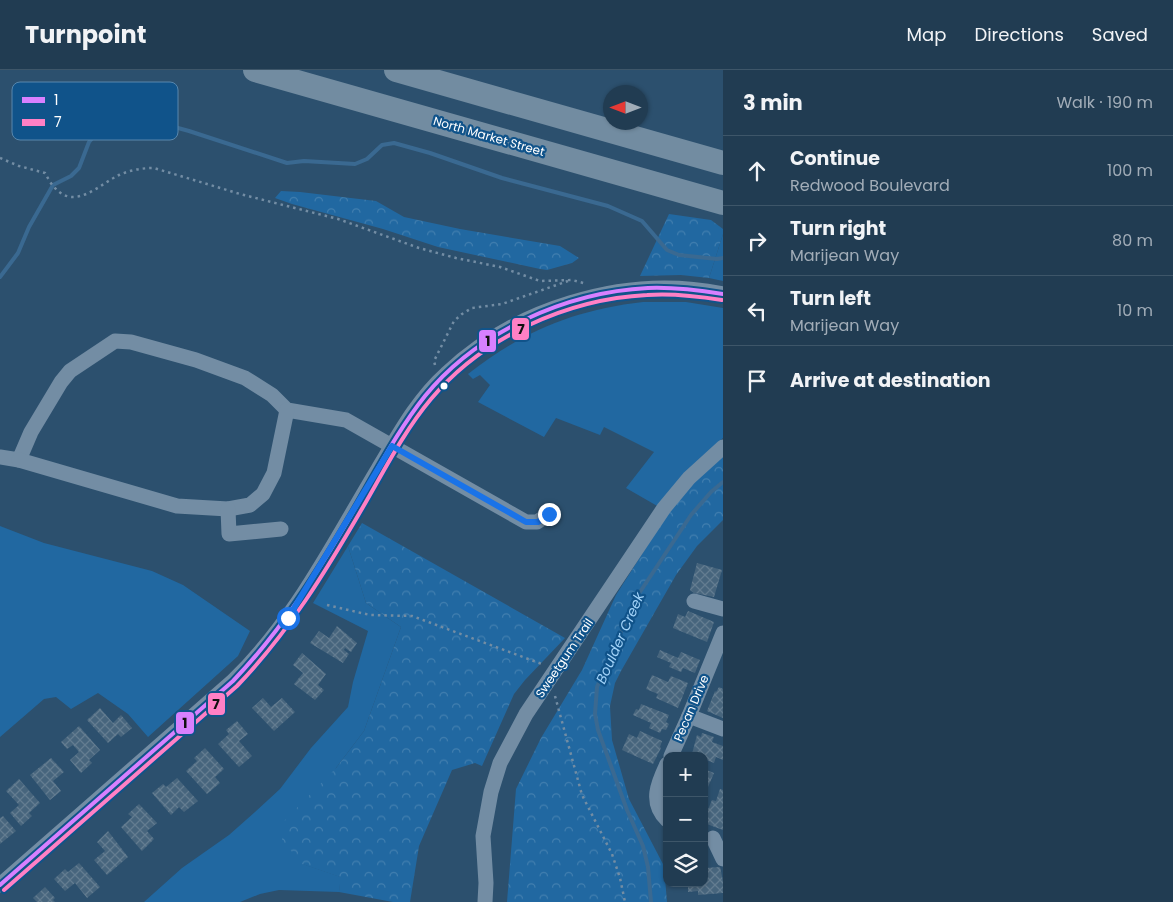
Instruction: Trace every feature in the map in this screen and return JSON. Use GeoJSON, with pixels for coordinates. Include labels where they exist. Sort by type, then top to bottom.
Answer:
{"type":"FeatureCollection","features":[{"type":"Feature","properties":{"kind":"main road","name":"North Market Street"},"geometry":{"type":"LineString","coordinates":[[255,70],[723,203]]}},
{"type":"Feature","properties":{"kind":"main road"},"geometry":{"type":"LineString","coordinates":[[396,70],[723,162]]}},
{"type":"Feature","properties":{"kind":"street"},"geometry":{"type":"LineString","coordinates":[[0,885],[233,681],[260,653],[298,603],[414,412],[438,382],[467,356],[489,340],[550,309],[589,297],[618,290],[649,287],[675,287],[723,294]]}},
{"type":"Feature","properties":{"kind":"street"},"geometry":{"type":"LineString","coordinates":[[20,460],[31,432],[61,382],[70,371],[115,341],[131,342],[196,360],[245,378],[272,395],[287,410],[346,420],[526,522],[538,522],[549,514]]}},
{"type":"Feature","properties":{"kind":"street"},"geometry":{"type":"LineString","coordinates":[[0,457],[20,460],[176,506],[228,509],[250,505],[263,494],[274,473],[287,410]]}},
{"type":"Feature","properties":{"kind":"street","name":"Sweetgum Trail"},"geometry":{"type":"LineString","coordinates":[[485,902],[484,836],[491,792],[500,763],[526,714],[664,508],[689,478],[723,447]]}},
{"type":"Feature","properties":{"kind":"street"},"geometry":{"type":"LineString","coordinates":[[228,509],[229,534],[281,529]]}},
{"type":"Feature","properties":{"kind":"street"},"geometry":{"type":"LineString","coordinates":[[694,601],[723,609]]}},
{"type":"Feature","properties":{"kind":"street","name":"Pecan Drive"},"geometry":{"type":"LineString","coordinates":[[672,752],[689,716],[723,633]]}},
{"type":"Feature","properties":{"kind":"street"},"geometry":{"type":"LineString","coordinates":[[689,716],[723,729]]}},
{"type":"Feature","properties":{"kind":"street"},"geometry":{"type":"LineString","coordinates":[[663,774],[656,792],[657,806],[663,816]]}},
{"type":"Feature","properties":{"kind":"street"},"geometry":{"type":"LineString","coordinates":[[714,838],[723,859]]}},
{"type":"Feature","properties":{"kind":"path"},"geometry":{"type":"LineString","coordinates":[[0,158],[45,173],[56,190],[69,197],[85,196],[121,174],[139,169],[154,168],[240,194],[356,224],[419,248],[500,268],[540,281],[572,280],[590,284]]}},
{"type":"Feature","properties":{"kind":"path"},"geometry":{"type":"LineString","coordinates":[[438,382],[434,361],[454,321],[462,314],[472,308],[502,304],[572,280]]}},
{"type":"Feature","properties":{"kind":"path"},"geometry":{"type":"LineString","coordinates":[[327,605],[370,615],[412,616],[553,674],[582,795],[612,854],[620,878],[624,902]]}},
{"type":"Feature","properties":{"kind":"green space"},"geometry":{"type":"Polygon","coordinates":[[[281,191],[376,201],[404,217],[460,229],[560,246],[579,258],[572,263],[547,270],[438,247],[275,198],[281,191]]]}},
{"type":"Feature","properties":{"kind":"green space"},"geometry":{"type":"Polygon","coordinates":[[[669,214],[711,220],[723,229],[709,278],[681,275],[640,276],[669,214]]]}},
{"type":"Feature","properties":{"kind":"green space"},"geometry":{"type":"Polygon","coordinates":[[[723,234],[723,281],[709,278],[723,234]]]}},
{"type":"Feature","properties":{"kind":"green space"},"geometry":{"type":"Polygon","coordinates":[[[643,302],[686,302],[723,308],[723,438],[659,507],[626,488],[654,452],[604,427],[600,435],[556,418],[544,437],[478,402],[490,385],[480,375],[473,379],[468,374],[488,359],[529,334],[550,325],[594,311],[643,302]]]}},
{"type":"Feature","properties":{"kind":"green space"},"geometry":{"type":"Polygon","coordinates":[[[723,456],[723,520],[697,546],[676,575],[621,671],[615,683],[610,706],[612,740],[629,799],[663,864],[663,887],[666,887],[667,902],[507,902],[516,789],[541,738],[582,670],[616,595],[670,510],[692,483],[723,456]]]}},
{"type":"Feature","properties":{"kind":"green space"},"geometry":{"type":"Polygon","coordinates":[[[362,523],[565,638],[514,694],[482,766],[475,763],[452,770],[419,846],[410,902],[393,902],[339,892],[340,877],[302,864],[282,840],[284,821],[336,768],[364,731],[401,627],[366,603],[348,546],[362,523]]]}},
{"type":"Feature","properties":{"kind":"green space"},"geometry":{"type":"Polygon","coordinates":[[[0,526],[44,543],[152,571],[183,585],[250,631],[238,656],[148,737],[128,714],[98,693],[71,709],[56,697],[44,699],[0,737],[0,526]]]}},
{"type":"Feature","properties":{"kind":"green space"},"geometry":{"type":"Polygon","coordinates":[[[348,546],[366,603],[401,627],[364,731],[336,768],[303,864],[341,877],[339,892],[279,890],[260,894],[240,902],[144,902],[182,868],[229,835],[280,789],[311,748],[348,707],[353,682],[368,631],[313,603],[348,546]]]}},
{"type":"Feature","properties":{"kind":"building"},"geometry":{"type":"Polygon","coordinates":[[[697,563],[722,570],[714,597],[694,593],[690,590],[697,563]]]}},
{"type":"Feature","properties":{"kind":"building"},"geometry":{"type":"Polygon","coordinates":[[[688,611],[714,622],[707,642],[673,628],[678,614],[685,617],[688,611]]]}},
{"type":"Feature","properties":{"kind":"building"},"geometry":{"type":"Polygon","coordinates":[[[337,626],[357,643],[351,652],[345,648],[344,650],[349,654],[343,663],[310,643],[319,631],[329,638],[337,626]]]}},
{"type":"Feature","properties":{"kind":"building"},"geometry":{"type":"Polygon","coordinates":[[[660,650],[678,658],[681,652],[700,660],[695,673],[683,668],[681,672],[669,667],[671,663],[657,657],[660,650]]]}},
{"type":"Feature","properties":{"kind":"building"},"geometry":{"type":"Polygon","coordinates":[[[302,653],[326,674],[318,685],[324,690],[315,700],[294,684],[303,673],[293,665],[302,653]]]}},
{"type":"Feature","properties":{"kind":"building"},"geometry":{"type":"Polygon","coordinates":[[[652,675],[668,682],[671,676],[688,683],[678,708],[656,698],[658,694],[646,689],[652,675]]]}},
{"type":"Feature","properties":{"kind":"building"},"geometry":{"type":"Polygon","coordinates":[[[719,687],[723,689],[723,718],[707,711],[715,691],[719,687]]]}},
{"type":"Feature","properties":{"kind":"building"},"geometry":{"type":"Polygon","coordinates":[[[263,698],[271,707],[282,698],[295,712],[274,731],[252,708],[263,698]]]}},
{"type":"Feature","properties":{"kind":"building"},"geometry":{"type":"Polygon","coordinates":[[[641,704],[669,715],[666,722],[669,724],[666,730],[662,729],[660,733],[649,728],[651,723],[633,715],[636,709],[639,710],[641,704]]]}},
{"type":"Feature","properties":{"kind":"building"},"geometry":{"type":"Polygon","coordinates":[[[100,708],[113,723],[121,715],[132,728],[121,737],[118,734],[108,743],[87,720],[100,708]]]}},
{"type":"Feature","properties":{"kind":"building"},"geometry":{"type":"Polygon","coordinates":[[[237,721],[248,734],[239,741],[252,756],[239,767],[218,744],[229,734],[226,730],[237,721]]]}},
{"type":"Feature","properties":{"kind":"building"},"geometry":{"type":"Polygon","coordinates":[[[79,726],[100,750],[89,760],[92,763],[81,773],[70,760],[79,752],[73,745],[67,749],[61,742],[79,726]]]}},
{"type":"Feature","properties":{"kind":"building"},"geometry":{"type":"Polygon","coordinates":[[[640,731],[662,741],[661,748],[653,764],[622,750],[629,734],[637,738],[640,731]]]}},
{"type":"Feature","properties":{"kind":"building"},"geometry":{"type":"Polygon","coordinates":[[[702,733],[714,737],[712,742],[723,746],[723,760],[716,757],[714,763],[708,761],[708,752],[693,752],[697,735],[701,737],[702,733]]]}},
{"type":"Feature","properties":{"kind":"building"},"geometry":{"type":"Polygon","coordinates":[[[205,748],[224,769],[215,777],[220,783],[207,794],[186,771],[197,761],[194,758],[205,748]]]}},
{"type":"Feature","properties":{"kind":"building"},"geometry":{"type":"Polygon","coordinates":[[[51,758],[64,772],[53,781],[61,791],[50,800],[30,775],[51,758]]]}},
{"type":"Feature","properties":{"kind":"building"},"geometry":{"type":"Polygon","coordinates":[[[708,771],[714,773],[708,787],[708,771]]]}},
{"type":"Feature","properties":{"kind":"building"},"geometry":{"type":"Polygon","coordinates":[[[177,778],[198,801],[184,812],[179,807],[171,815],[152,793],[163,784],[166,787],[177,778]]]}},
{"type":"Feature","properties":{"kind":"building"},"geometry":{"type":"Polygon","coordinates":[[[19,779],[40,803],[29,813],[32,816],[21,826],[10,813],[19,805],[6,791],[19,779]]]}},
{"type":"Feature","properties":{"kind":"building"},"geometry":{"type":"Polygon","coordinates":[[[720,789],[723,790],[723,830],[708,824],[708,810],[712,800],[716,801],[720,789]]]}},
{"type":"Feature","properties":{"kind":"building"},"geometry":{"type":"Polygon","coordinates":[[[139,804],[157,823],[147,831],[154,839],[142,851],[121,827],[132,817],[128,814],[139,804]]]}},
{"type":"Feature","properties":{"kind":"building"},"geometry":{"type":"Polygon","coordinates":[[[3,816],[16,831],[0,844],[0,818],[3,816]]]}},
{"type":"Feature","properties":{"kind":"building"},"geometry":{"type":"Polygon","coordinates":[[[108,831],[128,857],[107,875],[94,860],[105,851],[97,842],[108,831]]]}},
{"type":"Feature","properties":{"kind":"building"},"geometry":{"type":"Polygon","coordinates":[[[79,863],[100,887],[87,898],[75,883],[65,891],[54,879],[65,869],[68,872],[79,863]]]}},
{"type":"Feature","properties":{"kind":"building"},"geometry":{"type":"Polygon","coordinates":[[[720,867],[723,893],[698,895],[698,891],[688,892],[688,887],[708,887],[708,868],[720,867]]]}},
{"type":"Feature","properties":{"kind":"building"},"geometry":{"type":"Polygon","coordinates":[[[45,887],[55,898],[53,900],[55,902],[37,902],[33,898],[45,887]]]}},
{"type":"Feature","properties":{"kind":"waterway"},"geometry":{"type":"LineString","coordinates":[[178,128],[287,163],[304,161],[355,164],[367,159],[382,145],[394,143],[430,153],[502,178],[608,206],[642,221],[667,250],[679,255],[723,258]]}},
{"type":"Feature","properties":{"kind":"waterway"},"geometry":{"type":"LineString","coordinates":[[0,277],[18,253],[29,227],[53,185],[71,176],[79,168],[91,140]]}},
{"type":"Feature","properties":{"kind":"waterway","name":"Boulder Creek"},"geometry":{"type":"LineString","coordinates":[[651,902],[648,867],[643,846],[627,810],[598,730],[595,714],[597,687],[636,598],[691,515],[711,492],[723,482]]}},
{"type":"Feature","properties":{"kind":"transit line","name":"1"},"geometry":{"type":"LineString","coordinates":[[0,885],[233,681],[251,662],[268,642],[313,578],[415,409],[446,373],[470,353],[497,335],[525,320],[555,307],[586,298],[617,291],[648,288],[686,289],[723,294]]}},
{"type":"Feature","properties":{"kind":"transit line","name":"7"},"geometry":{"type":"LineString","coordinates":[[4,890],[237,686],[256,665],[290,623],[321,578],[421,411],[452,377],[475,357],[528,325],[557,313],[587,304],[617,298],[656,294],[684,295],[722,300]]}},
{"type":"Feature","properties":{"kind":"route"},"geometry":{"type":"LineString","coordinates":[[288,618],[392,446],[526,522],[538,522],[549,514]]}}]}
